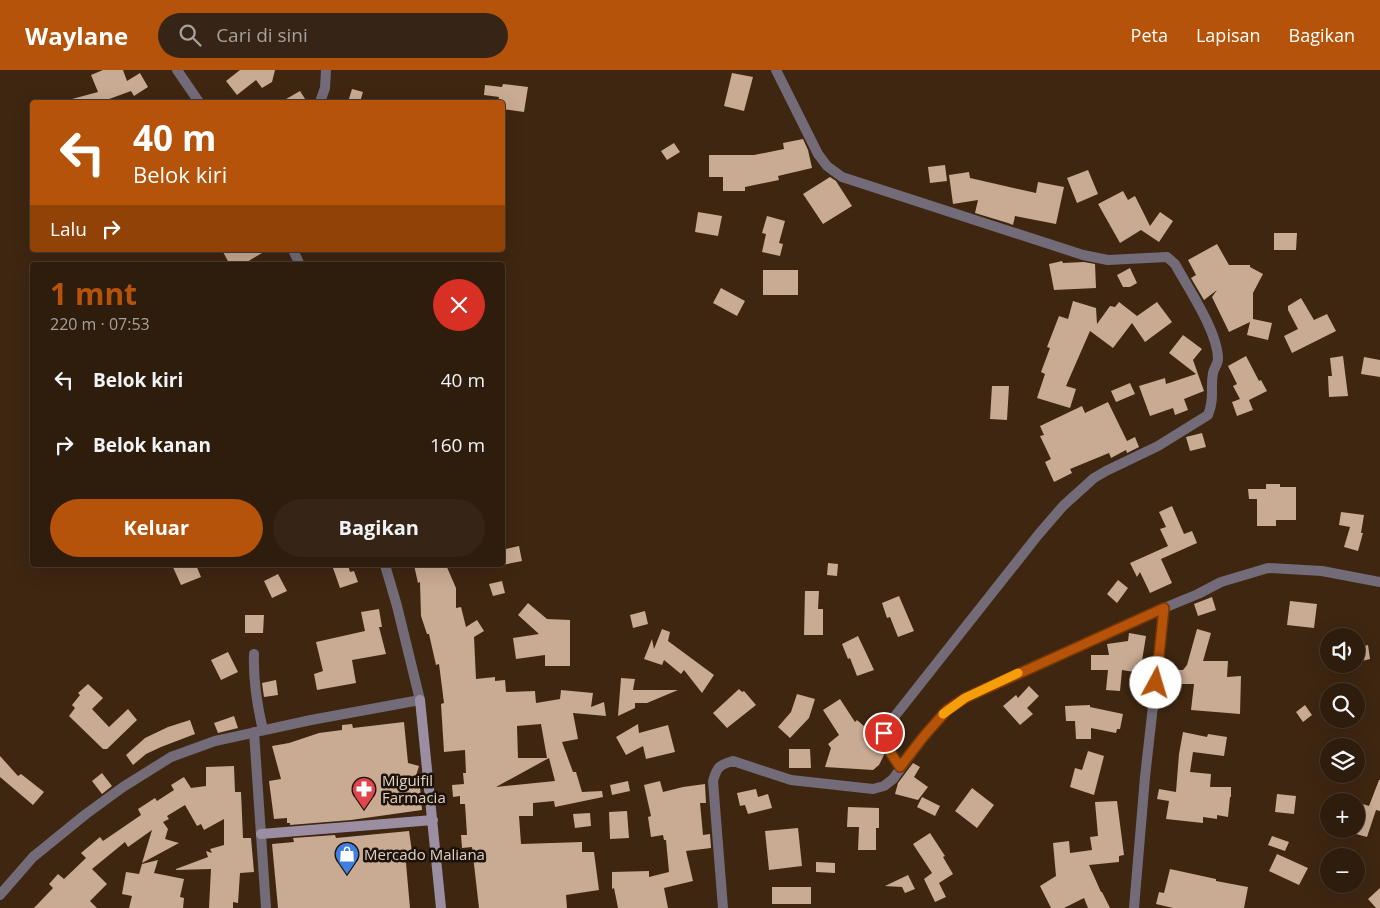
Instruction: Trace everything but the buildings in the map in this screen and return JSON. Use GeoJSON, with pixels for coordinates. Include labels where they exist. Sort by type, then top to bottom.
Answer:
{"type":"FeatureCollection","features":[{"type":"Feature","properties":{"kind":"street"},"geometry":{"type":"LineString","coordinates":[[177,70],[198,100]]}},
{"type":"Feature","properties":{"kind":"street"},"geometry":{"type":"LineString","coordinates":[[321,100],[325,88],[326,70]]}},
{"type":"Feature","properties":{"kind":"street"},"geometry":{"type":"LineString","coordinates":[[776,70],[818,154],[827,166],[842,177],[1083,256],[1108,260],[1167,257],[1175,264],[1211,330],[1217,354],[1218,360],[1213,373],[1213,398],[1208,415],[1158,446],[1094,478],[1063,506],[891,721],[884,733],[886,746],[900,767]]}},
{"type":"Feature","properties":{"kind":"street"},"geometry":{"type":"LineString","coordinates":[[386,567],[420,700],[441,908]]}},
{"type":"Feature","properties":{"kind":"street"},"geometry":{"type":"LineString","coordinates":[[723,908],[712,781],[716,769],[724,764],[733,761],[791,780],[873,790],[884,786],[893,779],[924,736],[947,710],[965,698],[1221,582],[1268,568],[1322,571],[1380,582]]}},
{"type":"Feature","properties":{"kind":"street"},"geometry":{"type":"LineString","coordinates":[[1134,908],[1145,777],[1164,608]]}},
{"type":"Feature","properties":{"kind":"street"},"geometry":{"type":"LineString","coordinates":[[254,654],[253,674],[259,732],[261,834],[266,908]]}},
{"type":"Feature","properties":{"kind":"street"},"geometry":{"type":"LineString","coordinates":[[0,896],[33,857],[86,814],[131,782],[171,757],[215,742],[420,700]]}},
{"type":"Feature","properties":{"kind":"street"},"geometry":{"type":"LineString","coordinates":[[261,834],[433,820]]}},
{"type":"Feature","properties":{"kind":"slow traffic"},"geometry":{"type":"LineString","coordinates":[[943,714],[965,698],[1018,673]]}},
{"type":"Feature","properties":{"kind":"place","name":"Miguifil Farmacia"},"geometry":{"type":"Point","coordinates":[364,810]}},
{"type":"Feature","properties":{"kind":"place","name":"Mercado Maliana"},"geometry":{"type":"Point","coordinates":[347,875]}},
{"type":"Feature","properties":{"kind":"route"},"geometry":{"type":"LineString","coordinates":[[884,733],[886,746],[900,767],[947,710],[965,698],[1164,608],[1156,683]]}}]}
